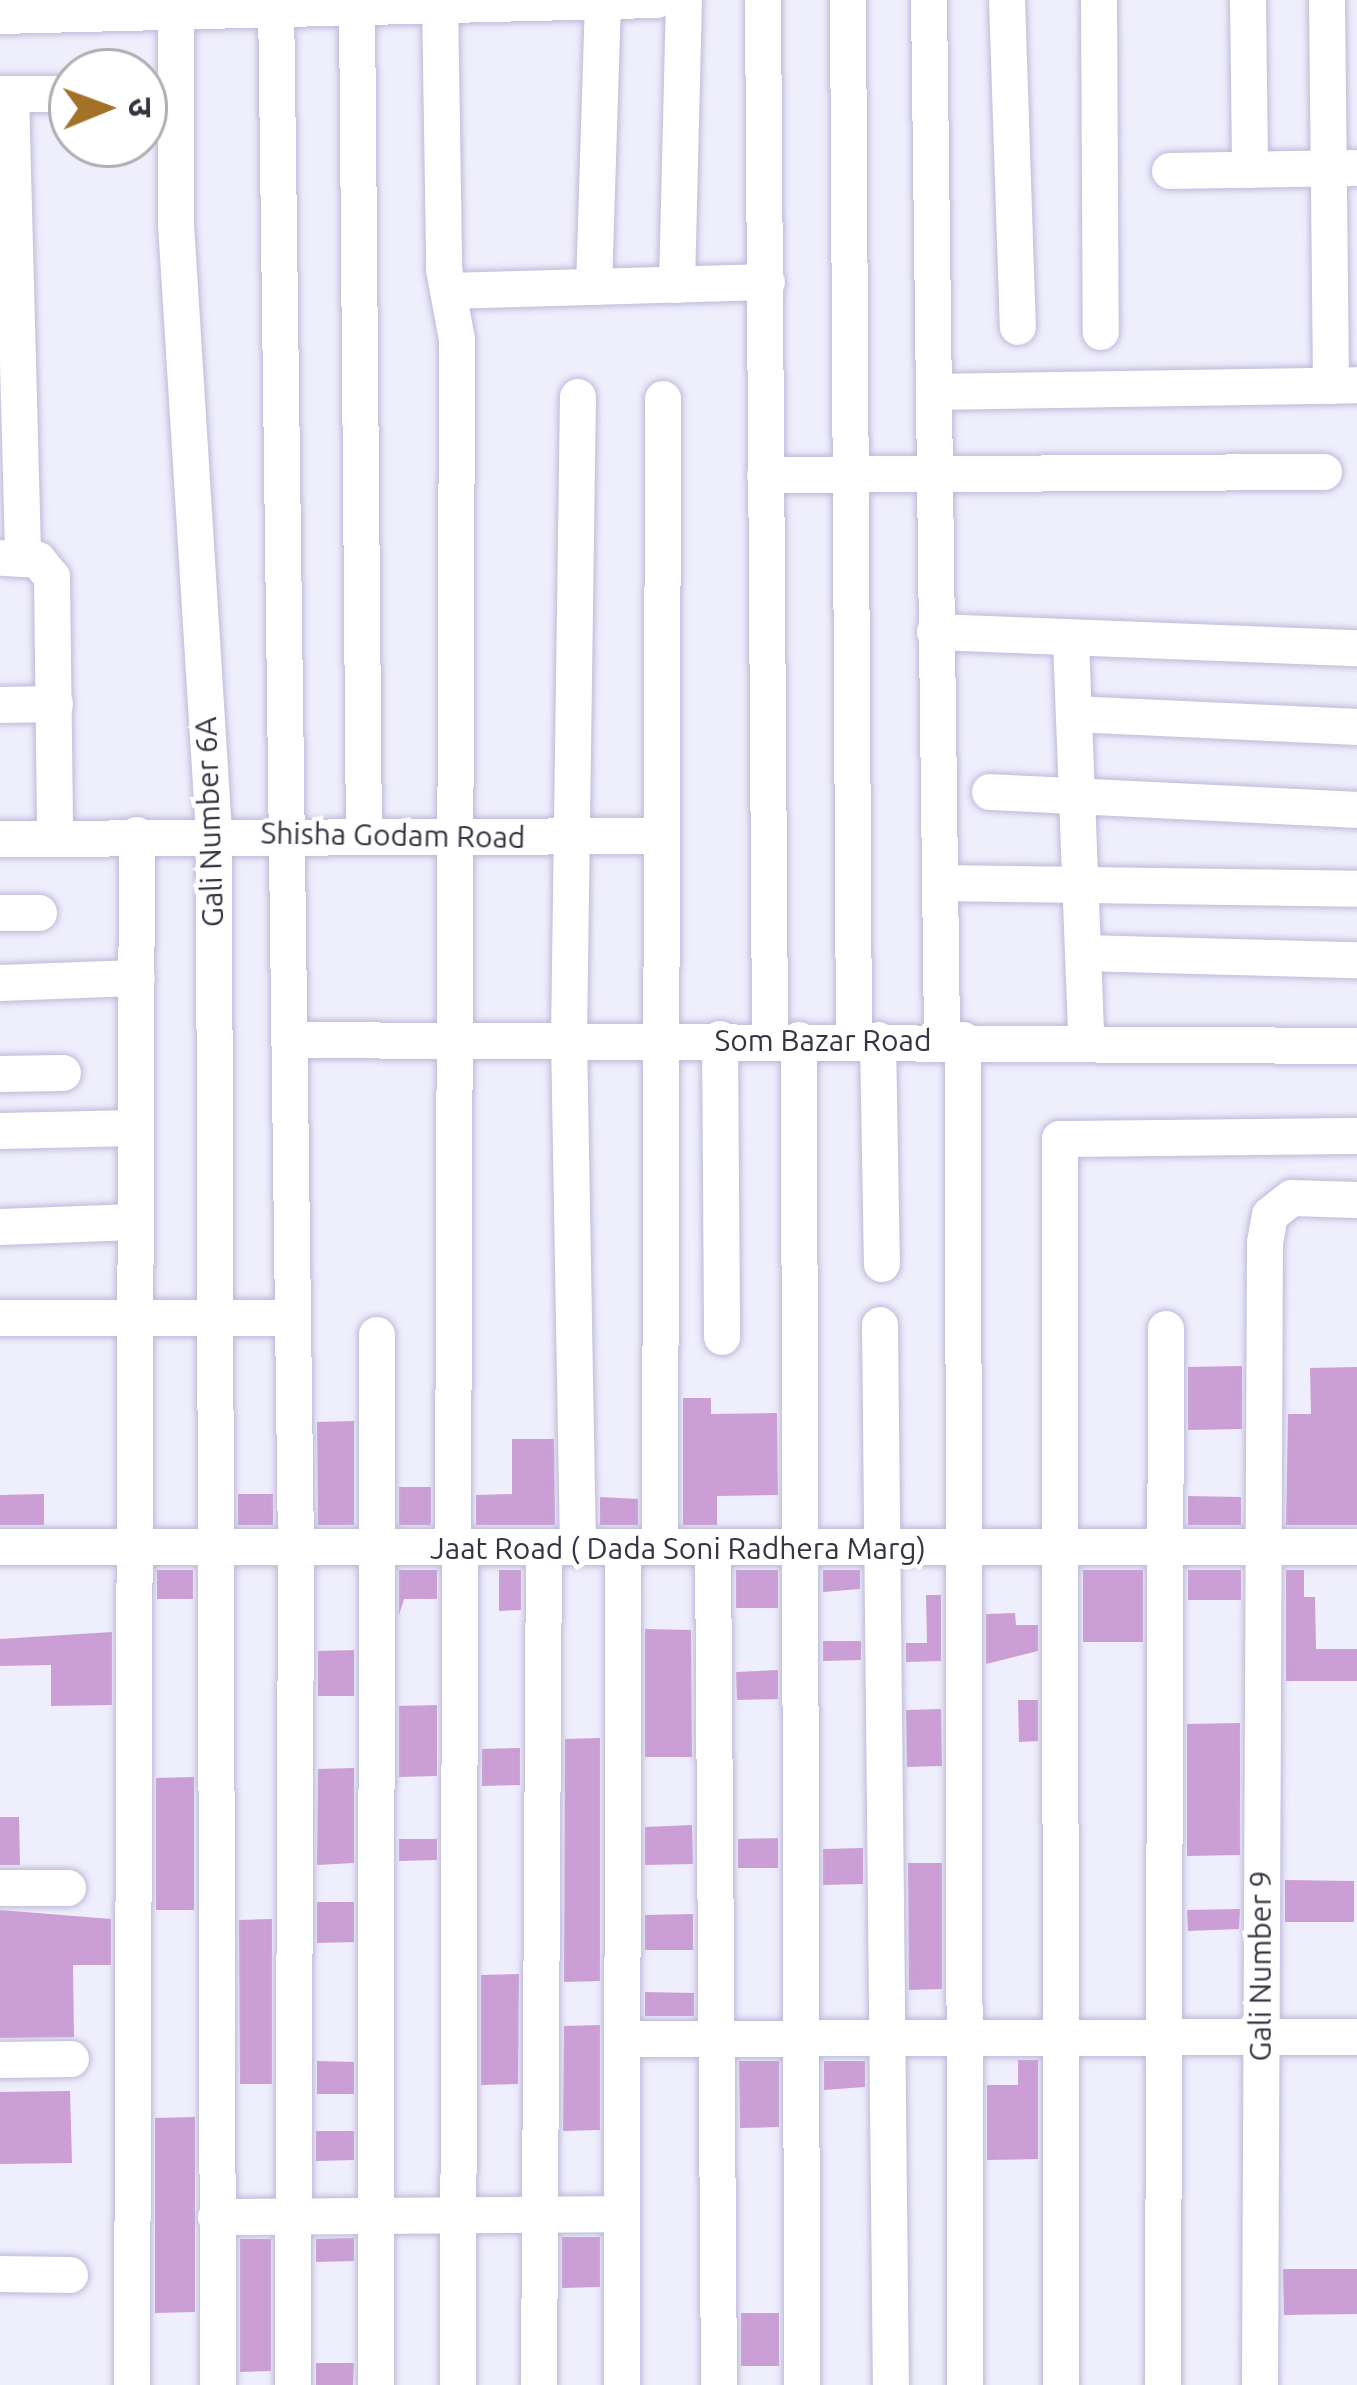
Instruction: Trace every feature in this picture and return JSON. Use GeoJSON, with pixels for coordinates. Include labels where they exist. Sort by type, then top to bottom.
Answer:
{"type":"FeatureCollection","features":[{"type":"Feature","properties":{"kind":"street"},"geometry":{"type":"LineString","coordinates":[[594,287],[603,0]]}},
{"type":"Feature","properties":{"kind":"street"},"geometry":{"type":"LineString","coordinates":[[0,16],[276,4],[357,7],[657,0]]}},
{"type":"Feature","properties":{"kind":"street"},"geometry":{"type":"LineString","coordinates":[[677,284],[684,0]]}},
{"type":"Feature","properties":{"kind":"street"},"geometry":{"type":"LineString","coordinates":[[764,0],[765,475],[801,1546],[807,2038],[802,2385]]}},
{"type":"Feature","properties":{"kind":"street"},"geometry":{"type":"LineString","coordinates":[[848,0],[846,473],[866,1040],[882,1264]]}},
{"type":"Feature","properties":{"kind":"street"},"geometry":{"type":"LineString","coordinates":[[929,0],[940,884],[952,1040],[969,1547],[972,2036],[965,2385]]}},
{"type":"Feature","properties":{"kind":"street"},"geometry":{"type":"LineString","coordinates":[[1007,0],[1018,327]]}},
{"type":"Feature","properties":{"kind":"street"},"geometry":{"type":"LineString","coordinates":[[1099,0],[1101,332]]}},
{"type":"Feature","properties":{"kind":"street"},"geometry":{"type":"LineString","coordinates":[[1224,0],[1251,0],[1250,170]]}},
{"type":"Feature","properties":{"kind":"street"},"geometry":{"type":"LineString","coordinates":[[934,392],[1344,386],[1344,168],[1328,0]]}},
{"type":"Feature","properties":{"kind":"street"},"geometry":{"type":"LineString","coordinates":[[440,3],[454,838],[458,2385]]}},
{"type":"Feature","properties":{"kind":"street"},"geometry":{"type":"LineString","coordinates":[[276,4],[296,1549],[293,2385]]}},
{"type":"Feature","properties":{"kind":"street"},"geometry":{"type":"LineString","coordinates":[[357,7],[364,834]]}},
{"type":"Feature","properties":{"kind":"street","name":"Gali Number 6A"},"geometry":{"type":"LineString","coordinates":[[168,51],[176,8]]}},
{"type":"Feature","properties":{"kind":"street"},"geometry":{"type":"LineString","coordinates":[[48,94],[6,94],[7,323],[12,558],[52,577],[55,837]]}},
{"type":"Feature","properties":{"kind":"street","name":"Gali Number 6A"},"geometry":{"type":"LineString","coordinates":[[165,168],[214,832],[218,2385]]}},
{"type":"Feature","properties":{"kind":"street"},"geometry":{"type":"LineString","coordinates":[[1170,171],[1344,168]]}},
{"type":"Feature","properties":{"kind":"street"},"geometry":{"type":"LineString","coordinates":[[448,291],[767,282]]}},
{"type":"Feature","properties":{"kind":"street"},"geometry":{"type":"LineString","coordinates":[[539,2385],[538,2214],[561,1548],[578,397]]}},
{"type":"Feature","properties":{"kind":"street"},"geometry":{"type":"LineString","coordinates":[[660,1547],[657,1039],[663,399]]}},
{"type":"Feature","properties":{"kind":"street"},"geometry":{"type":"LineString","coordinates":[[765,475],[934,470],[1324,472]]}},
{"type":"Feature","properties":{"kind":"street"},"geometry":{"type":"LineString","coordinates":[[935,632],[1071,641],[1357,648]]}},
{"type":"Feature","properties":{"kind":"street"},"geometry":{"type":"LineString","coordinates":[[1071,641],[1086,1039]]}},
{"type":"Feature","properties":{"kind":"street"},"geometry":{"type":"LineString","coordinates":[[0,705],[55,704]]}},
{"type":"Feature","properties":{"kind":"street"},"geometry":{"type":"LineString","coordinates":[[1074,714],[1357,728]]}},
{"type":"Feature","properties":{"kind":"street"},"geometry":{"type":"LineString","coordinates":[[990,793],[1080,801],[1357,810]]}},
{"type":"Feature","properties":{"kind":"street","name":"Shisha Godam Road"},"geometry":{"type":"LineString","coordinates":[[0,839],[288,830],[454,838],[658,836]]}},
{"type":"Feature","properties":{"kind":"street"},"geometry":{"type":"LineString","coordinates":[[132,2385],[137,835]]}},
{"type":"Feature","properties":{"kind":"street"},"geometry":{"type":"LineString","coordinates":[[940,884],[1357,890]]}},
{"type":"Feature","properties":{"kind":"street"},"geometry":{"type":"LineString","coordinates":[[0,914],[39,913]]}},
{"type":"Feature","properties":{"kind":"street"},"geometry":{"type":"LineString","coordinates":[[1083,953],[1357,960]]}},
{"type":"Feature","properties":{"kind":"street"},"geometry":{"type":"LineString","coordinates":[[0,983],[136,978]]}},
{"type":"Feature","properties":{"kind":"street"},"geometry":{"type":"LineString","coordinates":[[720,1039],[722,1337]]}},
{"type":"Feature","properties":{"kind":"street","name":"Som Bazar Road"},"geometry":{"type":"LineString","coordinates":[[289,1040],[1086,1039],[1357,1046]]}},
{"type":"Feature","properties":{"kind":"street"},"geometry":{"type":"LineString","coordinates":[[0,1074],[63,1073]]}},
{"type":"Feature","properties":{"kind":"street"},"geometry":{"type":"LineString","coordinates":[[0,1131],[136,1127]]}},
{"type":"Feature","properties":{"kind":"street"},"geometry":{"type":"LineString","coordinates":[[1061,2385],[1065,1547],[1060,1138],[1357,1136]]}},
{"type":"Feature","properties":{"kind":"street","name":"Gali Number 9"},"geometry":{"type":"LineString","coordinates":[[1260,2385],[1263,1548],[1270,1215],[1292,1198],[1357,1200]]}},
{"type":"Feature","properties":{"kind":"street"},"geometry":{"type":"LineString","coordinates":[[0,1227],[135,1222]]}},
{"type":"Feature","properties":{"kind":"street"},"geometry":{"type":"LineString","coordinates":[[0,1318],[134,1313],[293,1318]]}},
{"type":"Feature","properties":{"kind":"street"},"geometry":{"type":"LineString","coordinates":[[880,1325],[886,1546],[891,2385]]}},
{"type":"Feature","properties":{"kind":"street"},"geometry":{"type":"LineString","coordinates":[[1163,2385],[1159,1547],[1166,1329]]}},
{"type":"Feature","properties":{"kind":"street"},"geometry":{"type":"LineString","coordinates":[[376,2385],[372,2215],[377,1335]]}},
{"type":"Feature","properties":{"kind":"street","name":"Jaat Road ( Dada Soni Radhera Marg)"},"geometry":{"type":"LineString","coordinates":[[0,1547],[1357,1547]]}},
{"type":"Feature","properties":{"kind":"street"},"geometry":{"type":"LineString","coordinates":[[713,1547],[722,2038],[719,2385]]}},
{"type":"Feature","properties":{"kind":"street"},"geometry":{"type":"LineString","coordinates":[[622,2385],[623,1548]]}},
{"type":"Feature","properties":{"kind":"street"},"geometry":{"type":"LineString","coordinates":[[0,1888],[68,1888]]}},
{"type":"Feature","properties":{"kind":"street"},"geometry":{"type":"LineString","coordinates":[[623,2039],[1357,2037]]}},
{"type":"Feature","properties":{"kind":"street"},"geometry":{"type":"LineString","coordinates":[[0,2060],[71,2059]]}},
{"type":"Feature","properties":{"kind":"street"},"geometry":{"type":"LineString","coordinates":[[215,2217],[622,2214]]}},
{"type":"Feature","properties":{"kind":"street"},"geometry":{"type":"LineString","coordinates":[[0,2274],[70,2275]]}},
{"type":"Feature","properties":{"kind":"building"},"geometry":{"type":"Polygon","coordinates":[[[1242,1366],[1242,1429],[1188,1430],[1188,1367],[1242,1366]]]}},
{"type":"Feature","properties":{"kind":"building"},"geometry":{"type":"Polygon","coordinates":[[[1357,1367],[1357,1525],[1286,1525],[1288,1414],[1311,1414],[1310,1368],[1357,1367]]]}},
{"type":"Feature","properties":{"kind":"building"},"geometry":{"type":"Polygon","coordinates":[[[683,1398],[711,1398],[711,1414],[777,1413],[778,1495],[717,1496],[717,1525],[683,1525],[683,1398]]]}},
{"type":"Feature","properties":{"kind":"building"},"geometry":{"type":"Polygon","coordinates":[[[354,1421],[354,1525],[318,1525],[317,1422],[354,1421]]]}},
{"type":"Feature","properties":{"kind":"building"},"geometry":{"type":"Polygon","coordinates":[[[512,1439],[554,1439],[555,1525],[476,1525],[476,1495],[512,1494],[512,1439]]]}},
{"type":"Feature","properties":{"kind":"building"},"geometry":{"type":"Polygon","coordinates":[[[399,1487],[431,1487],[431,1525],[399,1525],[399,1487]]]}},
{"type":"Feature","properties":{"kind":"building"},"geometry":{"type":"Polygon","coordinates":[[[44,1494],[44,1525],[0,1525],[0,1495],[44,1494]]]}},
{"type":"Feature","properties":{"kind":"building"},"geometry":{"type":"Polygon","coordinates":[[[238,1494],[273,1494],[273,1525],[238,1525],[238,1494]]]}},
{"type":"Feature","properties":{"kind":"building"},"geometry":{"type":"Polygon","coordinates":[[[1188,1496],[1241,1497],[1241,1525],[1188,1525],[1188,1496]]]}},
{"type":"Feature","properties":{"kind":"building"},"geometry":{"type":"Polygon","coordinates":[[[600,1497],[638,1499],[638,1525],[600,1525],[600,1497]]]}},
{"type":"Feature","properties":{"kind":"building"},"geometry":{"type":"Polygon","coordinates":[[[157,1570],[193,1570],[193,1599],[157,1599],[157,1570]]]}},
{"type":"Feature","properties":{"kind":"building"},"geometry":{"type":"Polygon","coordinates":[[[399,1570],[437,1570],[437,1599],[404,1599],[399,1615],[399,1570]]]}},
{"type":"Feature","properties":{"kind":"building"},"geometry":{"type":"Polygon","coordinates":[[[499,1570],[521,1570],[521,1610],[499,1611],[499,1570]]]}},
{"type":"Feature","properties":{"kind":"building"},"geometry":{"type":"Polygon","coordinates":[[[736,1570],[778,1570],[778,1608],[736,1608],[736,1570]]]}},
{"type":"Feature","properties":{"kind":"building"},"geometry":{"type":"Polygon","coordinates":[[[823,1570],[860,1570],[860,1589],[823,1592],[823,1570]]]}},
{"type":"Feature","properties":{"kind":"building"},"geometry":{"type":"Polygon","coordinates":[[[1083,1570],[1143,1570],[1143,1642],[1083,1642],[1083,1570]]]}},
{"type":"Feature","properties":{"kind":"building"},"geometry":{"type":"Polygon","coordinates":[[[1188,1570],[1241,1570],[1241,1600],[1188,1600],[1188,1570]]]}},
{"type":"Feature","properties":{"kind":"building"},"geometry":{"type":"Polygon","coordinates":[[[1286,1570],[1304,1570],[1304,1597],[1315,1597],[1316,1649],[1357,1649],[1357,1681],[1286,1681],[1286,1570]]]}},
{"type":"Feature","properties":{"kind":"building"},"geometry":{"type":"Polygon","coordinates":[[[926,1595],[941,1595],[941,1661],[906,1662],[906,1643],[927,1643],[926,1595]]]}},
{"type":"Feature","properties":{"kind":"building"},"geometry":{"type":"Polygon","coordinates":[[[1015,1613],[1016,1625],[1038,1625],[1038,1651],[986,1664],[986,1614],[1015,1613]]]}},
{"type":"Feature","properties":{"kind":"building"},"geometry":{"type":"Polygon","coordinates":[[[645,1629],[691,1630],[692,1757],[645,1757],[645,1629]]]}},
{"type":"Feature","properties":{"kind":"building"},"geometry":{"type":"Polygon","coordinates":[[[112,1632],[112,1705],[51,1706],[51,1665],[0,1666],[0,1639],[112,1632]]]}},
{"type":"Feature","properties":{"kind":"building"},"geometry":{"type":"Polygon","coordinates":[[[823,1641],[861,1641],[861,1660],[823,1661],[823,1641]]]}},
{"type":"Feature","properties":{"kind":"building"},"geometry":{"type":"Polygon","coordinates":[[[354,1650],[354,1696],[318,1696],[318,1651],[354,1650]]]}},
{"type":"Feature","properties":{"kind":"building"},"geometry":{"type":"Polygon","coordinates":[[[778,1670],[778,1699],[737,1700],[736,1672],[778,1670]]]}},
{"type":"Feature","properties":{"kind":"building"},"geometry":{"type":"Polygon","coordinates":[[[1018,1700],[1038,1700],[1038,1741],[1019,1742],[1018,1700]]]}},
{"type":"Feature","properties":{"kind":"building"},"geometry":{"type":"Polygon","coordinates":[[[437,1705],[437,1776],[399,1777],[399,1706],[437,1705]]]}},
{"type":"Feature","properties":{"kind":"building"},"geometry":{"type":"Polygon","coordinates":[[[941,1709],[942,1766],[907,1767],[906,1710],[941,1709]]]}},
{"type":"Feature","properties":{"kind":"building"},"geometry":{"type":"Polygon","coordinates":[[[1240,1723],[1240,1855],[1187,1856],[1187,1724],[1240,1723]]]}},
{"type":"Feature","properties":{"kind":"building"},"geometry":{"type":"Polygon","coordinates":[[[600,1738],[600,1981],[564,1982],[565,1739],[600,1738]]]}},
{"type":"Feature","properties":{"kind":"building"},"geometry":{"type":"Polygon","coordinates":[[[520,1748],[520,1785],[482,1786],[482,1749],[520,1748]]]}},
{"type":"Feature","properties":{"kind":"building"},"geometry":{"type":"Polygon","coordinates":[[[354,1768],[354,1863],[317,1865],[318,1769],[354,1768]]]}},
{"type":"Feature","properties":{"kind":"building"},"geometry":{"type":"Polygon","coordinates":[[[194,1777],[194,1910],[156,1910],[156,1778],[194,1777]]]}},
{"type":"Feature","properties":{"kind":"building"},"geometry":{"type":"Polygon","coordinates":[[[0,1817],[19,1817],[20,1865],[0,1865],[0,1817]]]}},
{"type":"Feature","properties":{"kind":"building"},"geometry":{"type":"Polygon","coordinates":[[[692,1825],[693,1864],[645,1865],[645,1827],[692,1825]]]}},
{"type":"Feature","properties":{"kind":"building"},"geometry":{"type":"Polygon","coordinates":[[[778,1838],[778,1868],[738,1868],[738,1839],[778,1838]]]}},
{"type":"Feature","properties":{"kind":"building"},"geometry":{"type":"Polygon","coordinates":[[[399,1839],[437,1839],[437,1860],[399,1861],[399,1839]]]}},
{"type":"Feature","properties":{"kind":"building"},"geometry":{"type":"Polygon","coordinates":[[[863,1848],[863,1884],[823,1885],[823,1849],[863,1848]]]}},
{"type":"Feature","properties":{"kind":"building"},"geometry":{"type":"Polygon","coordinates":[[[908,1863],[942,1863],[942,1989],[909,1990],[908,1863]]]}},
{"type":"Feature","properties":{"kind":"building"},"geometry":{"type":"Polygon","coordinates":[[[1285,1880],[1354,1881],[1354,1922],[1285,1922],[1285,1880]]]}},
{"type":"Feature","properties":{"kind":"building"},"geometry":{"type":"Polygon","coordinates":[[[317,1902],[354,1902],[354,1942],[317,1943],[317,1902]]]}},
{"type":"Feature","properties":{"kind":"building"},"geometry":{"type":"Polygon","coordinates":[[[1240,1909],[1239,1929],[1188,1931],[1187,1910],[1240,1909]]]}},
{"type":"Feature","properties":{"kind":"building"},"geometry":{"type":"Polygon","coordinates":[[[0,1910],[111,1919],[111,1965],[73,1965],[74,2037],[0,2038],[0,1910]]]}},
{"type":"Feature","properties":{"kind":"building"},"geometry":{"type":"Polygon","coordinates":[[[693,1914],[693,1950],[645,1950],[645,1915],[693,1914]]]}},
{"type":"Feature","properties":{"kind":"building"},"geometry":{"type":"Polygon","coordinates":[[[272,1919],[272,2084],[240,2084],[239,1920],[272,1919]]]}},
{"type":"Feature","properties":{"kind":"building"},"geometry":{"type":"Polygon","coordinates":[[[519,1974],[518,2084],[481,2085],[481,1975],[519,1974]]]}},
{"type":"Feature","properties":{"kind":"building"},"geometry":{"type":"Polygon","coordinates":[[[645,1992],[694,1993],[694,2016],[645,2016],[645,1992]]]}},
{"type":"Feature","properties":{"kind":"building"},"geometry":{"type":"Polygon","coordinates":[[[600,2025],[600,2130],[563,2131],[564,2026],[600,2025]]]}},
{"type":"Feature","properties":{"kind":"building"},"geometry":{"type":"Polygon","coordinates":[[[1018,2060],[1038,2060],[1038,2159],[987,2160],[987,2085],[1018,2085],[1018,2060]]]}},
{"type":"Feature","properties":{"kind":"building"},"geometry":{"type":"Polygon","coordinates":[[[317,2061],[354,2062],[354,2094],[317,2094],[317,2061]]]}},
{"type":"Feature","properties":{"kind":"building"},"geometry":{"type":"Polygon","coordinates":[[[739,2061],[779,2061],[779,2127],[740,2128],[739,2061]]]}},
{"type":"Feature","properties":{"kind":"building"},"geometry":{"type":"Polygon","coordinates":[[[824,2061],[865,2061],[865,2087],[824,2090],[824,2061]]]}},
{"type":"Feature","properties":{"kind":"building"},"geometry":{"type":"Polygon","coordinates":[[[70,2091],[72,2163],[0,2164],[0,2092],[70,2091]]]}},
{"type":"Feature","properties":{"kind":"building"},"geometry":{"type":"Polygon","coordinates":[[[195,2117],[195,2312],[155,2313],[155,2118],[195,2117]]]}},
{"type":"Feature","properties":{"kind":"building"},"geometry":{"type":"Polygon","coordinates":[[[316,2131],[354,2131],[354,2160],[316,2161],[316,2131]]]}},
{"type":"Feature","properties":{"kind":"building"},"geometry":{"type":"Polygon","coordinates":[[[562,2237],[600,2237],[600,2287],[562,2288],[562,2237]]]}},
{"type":"Feature","properties":{"kind":"building"},"geometry":{"type":"Polygon","coordinates":[[[354,2238],[354,2261],[316,2262],[316,2239],[354,2238]]]}},
{"type":"Feature","properties":{"kind":"building"},"geometry":{"type":"Polygon","coordinates":[[[240,2239],[271,2239],[271,2371],[240,2372],[240,2239]]]}},
{"type":"Feature","properties":{"kind":"building"},"geometry":{"type":"Polygon","coordinates":[[[1283,2269],[1357,2269],[1357,2314],[1284,2315],[1283,2269]]]}},
{"type":"Feature","properties":{"kind":"building"},"geometry":{"type":"Polygon","coordinates":[[[741,2313],[779,2313],[779,2366],[741,2366],[741,2313]]]}},
{"type":"Feature","properties":{"kind":"building"},"geometry":{"type":"Polygon","coordinates":[[[316,2363],[354,2363],[353,2385],[316,2385],[316,2363]]]}}]}
